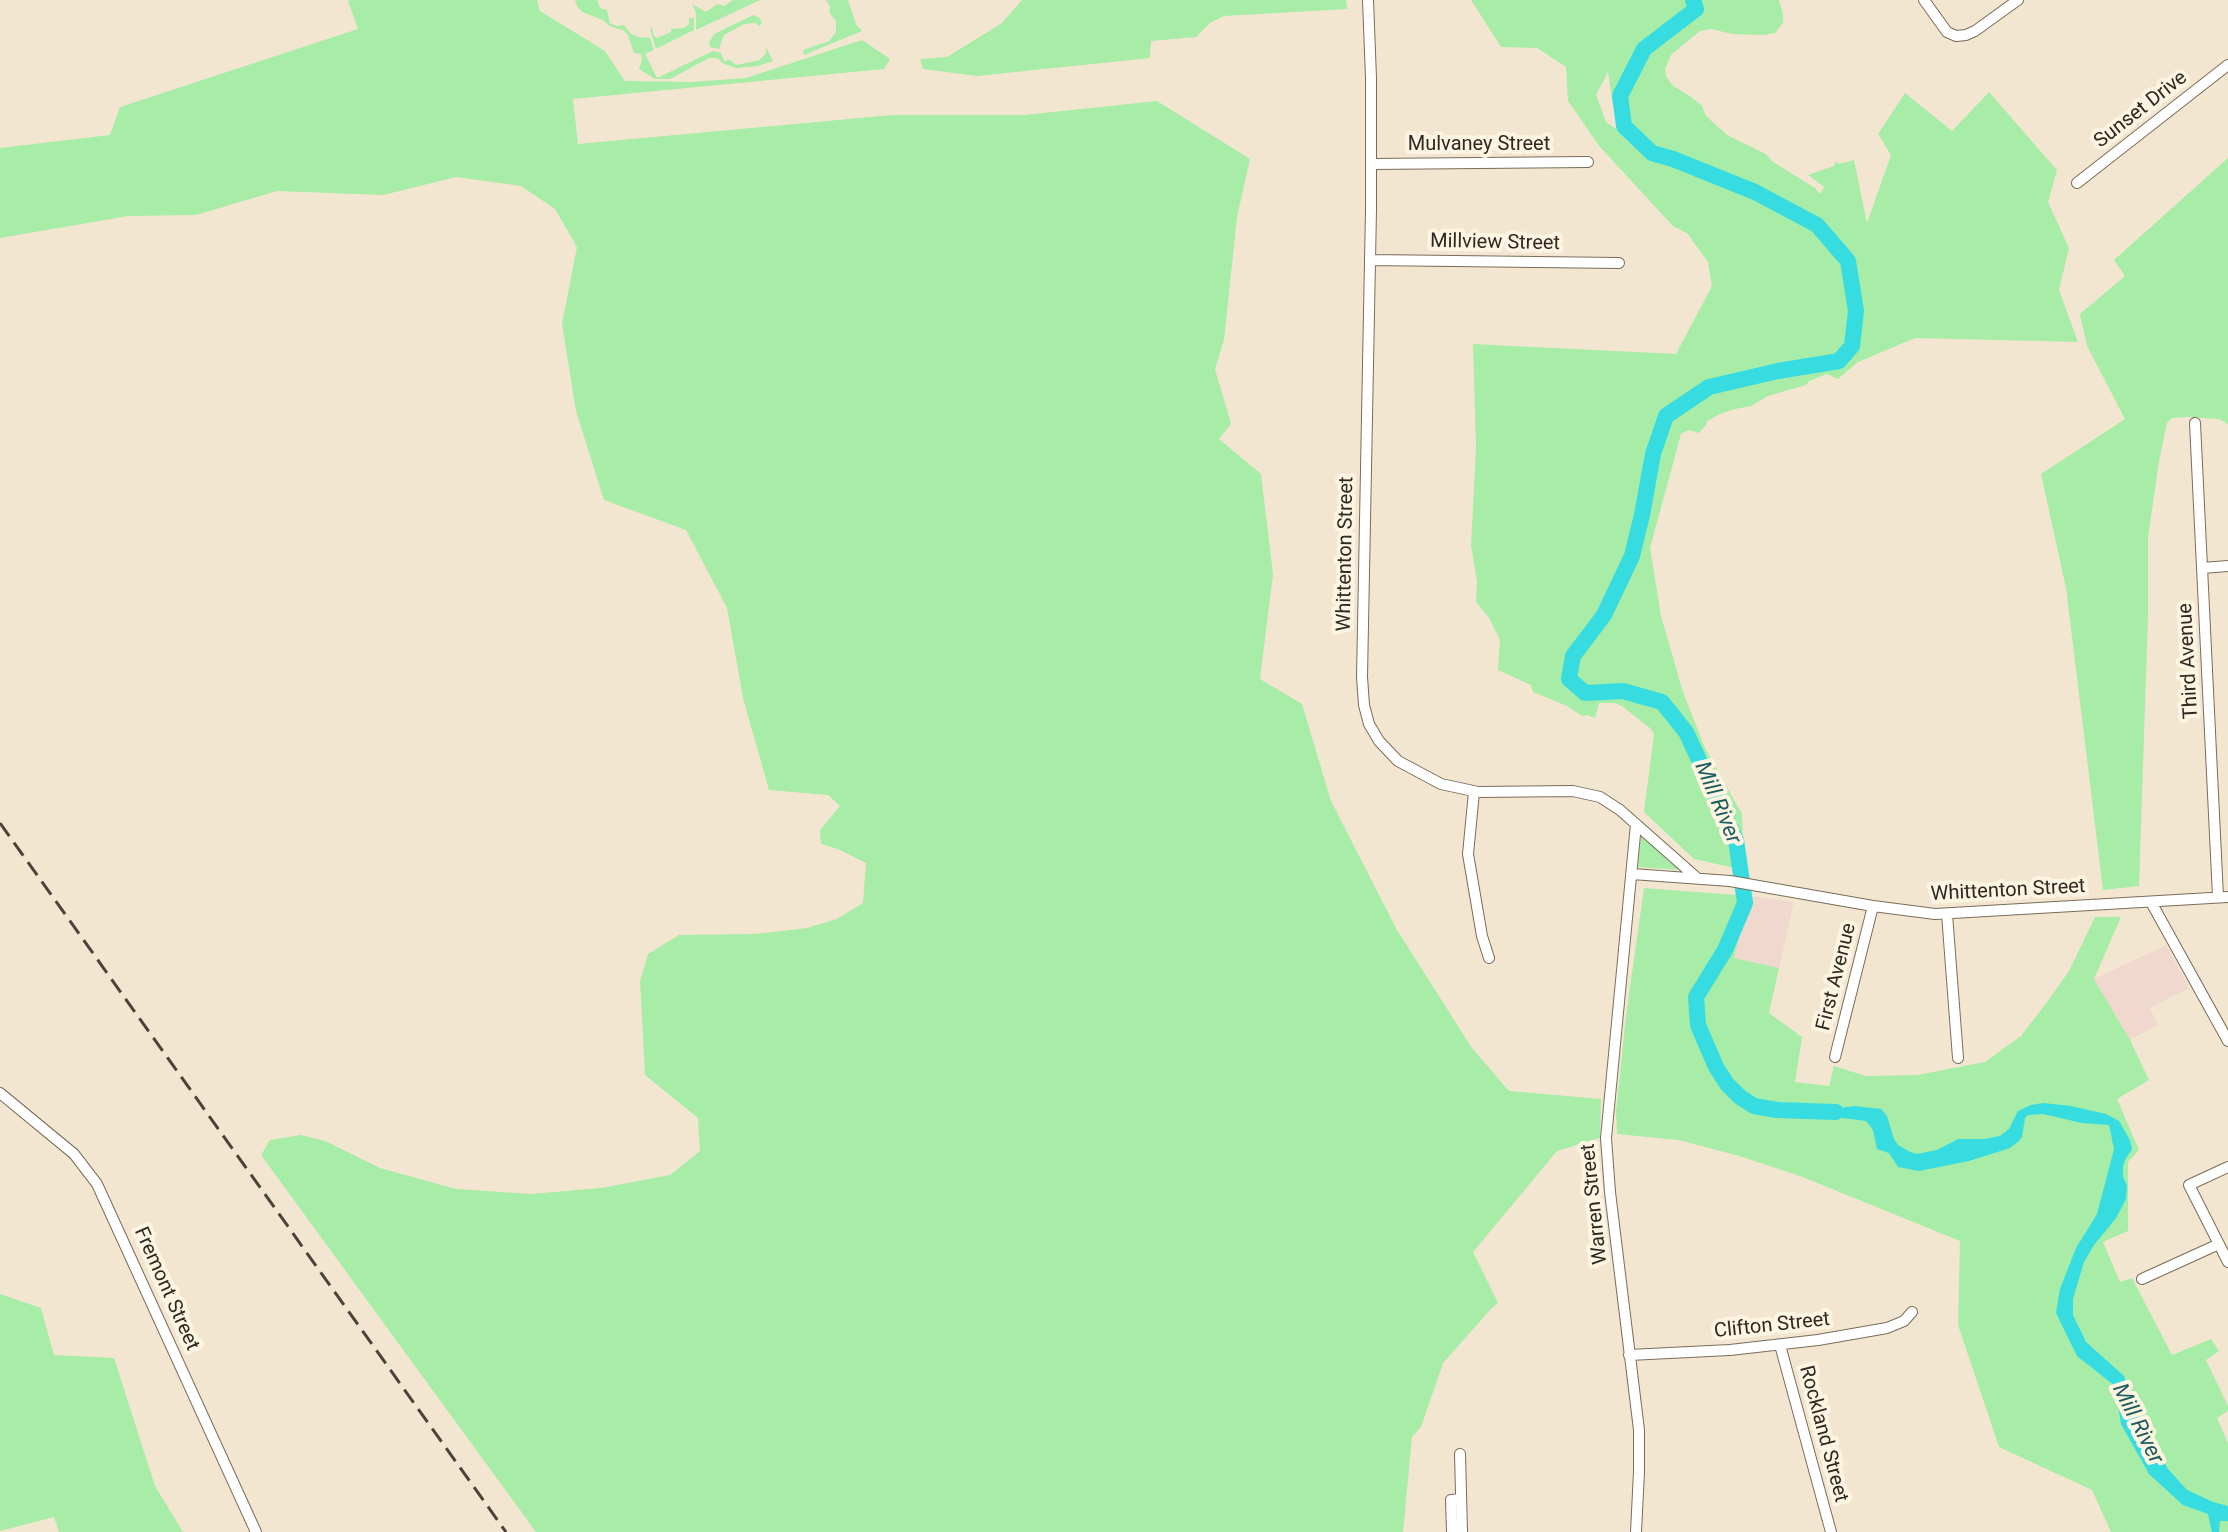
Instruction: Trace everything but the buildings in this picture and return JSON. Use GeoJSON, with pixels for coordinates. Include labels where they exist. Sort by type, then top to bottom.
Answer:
{"type":"FeatureCollection","features":[{"type":"Feature","properties":{"kind":"street","name":"Whittenton Street"},"geometry":{"type":"LineString","coordinates":[[1368,0],[1371,260],[1362,662],[1364,705],[1369,721],[1375,735],[1398,761],[1441,784],[1474,792],[1587,793],[1608,801],[1697,878]]}},
{"type":"Feature","properties":{"kind":"street"},"geometry":{"type":"LineString","coordinates":[[1924,0],[1947,32],[1956,36],[1979,28],[2018,0]]}},
{"type":"Feature","properties":{"kind":"street","name":"Sunset Drive"},"geometry":{"type":"LineString","coordinates":[[2077,183],[2228,65]]}},
{"type":"Feature","properties":{"kind":"street","name":"Mulvaney Street"},"geometry":{"type":"LineString","coordinates":[[1371,164],[1588,162]]}},
{"type":"Feature","properties":{"kind":"street","name":"Millview Street"},"geometry":{"type":"LineString","coordinates":[[1371,260],[1619,263]]}},
{"type":"Feature","properties":{"kind":"street","name":"Third Avenue"},"geometry":{"type":"LineString","coordinates":[[2195,423],[2223,897]]}},
{"type":"Feature","properties":{"kind":"street"},"geometry":{"type":"LineString","coordinates":[[2202,568],[2228,566]]}},
{"type":"Feature","properties":{"kind":"street"},"geometry":{"type":"LineString","coordinates":[[1474,792],[1468,854],[1482,936],[1489,958]]}},
{"type":"Feature","properties":{"kind":"street","name":"Warren Street"},"geometry":{"type":"LineString","coordinates":[[1636,824],[1606,1138],[1639,1440],[1636,1532]]}},
{"type":"Feature","properties":{"kind":"street","name":"Whittenton Street"},"geometry":{"type":"LineString","coordinates":[[1632,874],[1730,881],[1924,914],[2223,897]]}},
{"type":"Feature","properties":{"kind":"street"},"geometry":{"type":"LineString","coordinates":[[2151,902],[2228,1041]]}},
{"type":"Feature","properties":{"kind":"street","name":"First Avenue"},"geometry":{"type":"LineString","coordinates":[[1835,1057],[1873,906]]}},
{"type":"Feature","properties":{"kind":"street"},"geometry":{"type":"LineString","coordinates":[[1947,914],[1958,1058]]}},
{"type":"Feature","properties":{"kind":"street","name":"Fremont Street"},"geometry":{"type":"LineString","coordinates":[[0,1093],[74,1154],[97,1184],[256,1532]]}},
{"type":"Feature","properties":{"kind":"street"},"geometry":{"type":"LineString","coordinates":[[2228,1167],[2189,1185],[2228,1262]]}},
{"type":"Feature","properties":{"kind":"street"},"geometry":{"type":"LineString","coordinates":[[2142,1279],[2219,1244]]}},
{"type":"Feature","properties":{"kind":"street","name":"Clifton Street"},"geometry":{"type":"LineString","coordinates":[[1629,1355],[1780,1345],[1880,1330],[1899,1324],[1912,1312]]}},
{"type":"Feature","properties":{"kind":"street","name":"Rockland Street"},"geometry":{"type":"LineString","coordinates":[[1780,1345],[1831,1532]]}},
{"type":"Feature","properties":{"kind":"street"},"geometry":{"type":"LineString","coordinates":[[1460,1454],[1462,1532]]}},
{"type":"Feature","properties":{"kind":"street"},"geometry":{"type":"LineString","coordinates":[[1452,1532],[1451,1500],[1461,1499]]}},
{"type":"Feature","properties":{"kind":"shaded area"},"geometry":{"type":"Polygon","coordinates":[[[1749,896],[1794,902],[1779,968],[1734,958],[1749,896]]]}},
{"type":"Feature","properties":{"kind":"shaded area"},"geometry":{"type":"Polygon","coordinates":[[[2166,945],[2189,988],[2150,1008],[2158,1025],[2130,1040],[2094,979],[2166,945]]]}},
{"type":"Feature","properties":{"kind":"green space"},"geometry":{"type":"Polygon","coordinates":[[[537,0],[540,11],[605,51],[625,81],[692,82],[746,78],[862,40],[890,59],[884,69],[573,99],[578,144],[892,115],[1024,115],[1157,101],[1250,159],[1237,217],[1224,340],[1215,369],[1231,424],[1219,439],[1261,474],[1273,574],[1260,679],[1302,704],[1331,801],[1397,930],[1472,1048],[1509,1091],[1601,1099],[1600,1138],[1557,1151],[1473,1252],[1498,1303],[1443,1363],[1421,1427],[1412,1437],[1403,1532],[536,1532],[261,1155],[270,1140],[301,1135],[325,1141],[380,1168],[456,1189],[531,1194],[601,1188],[670,1175],[700,1151],[698,1118],[645,1075],[640,981],[648,954],[679,935],[756,934],[807,928],[837,919],[863,903],[866,863],[821,844],[820,830],[840,806],[828,795],[769,790],[743,698],[727,608],[686,530],[604,500],[576,411],[562,324],[577,247],[555,209],[521,186],[456,177],[383,195],[277,191],[196,215],[128,216],[0,238],[0,148],[110,135],[120,107],[358,29],[348,1],[537,0]]]}},
{"type":"Feature","properties":{"kind":"green space"},"geometry":{"type":"Polygon","coordinates":[[[575,0],[597,0],[600,8],[607,10],[610,23],[624,25],[638,37],[650,38],[654,50],[645,54],[657,78],[713,51],[721,53],[724,61],[730,60],[736,65],[760,60],[766,53],[766,47],[773,61],[736,68],[722,63],[718,58],[709,58],[670,79],[655,79],[639,69],[641,54],[634,53],[623,30],[582,12],[575,0]]]}},
{"type":"Feature","properties":{"kind":"green space"},"geometry":{"type":"Polygon","coordinates":[[[733,0],[760,0],[696,30],[696,13],[692,4],[706,12],[717,4],[724,6],[733,0]]]}},
{"type":"Feature","properties":{"kind":"green space"},"geometry":{"type":"Polygon","coordinates":[[[826,0],[848,0],[856,24],[862,31],[804,55],[803,50],[829,41],[836,32],[836,21],[829,12],[826,0]]]}},
{"type":"Feature","properties":{"kind":"green space"},"geometry":{"type":"Polygon","coordinates":[[[1022,0],[1346,0],[1347,9],[1224,16],[1210,23],[1196,37],[1151,41],[1150,58],[977,76],[923,69],[920,59],[947,57],[1002,23],[1022,0]]]}},
{"type":"Feature","properties":{"kind":"green space"},"geometry":{"type":"Polygon","coordinates":[[[1471,0],[1779,0],[1783,23],[1775,33],[1700,31],[1671,55],[1665,69],[1666,76],[1672,85],[1702,106],[1706,116],[1727,135],[1766,154],[1820,194],[1824,187],[1808,175],[1834,166],[1836,161],[1839,164],[1854,160],[1867,223],[1891,155],[1878,134],[1905,93],[1952,131],[1989,92],[2057,170],[2048,202],[2069,248],[2059,290],[2078,342],[1915,338],[1858,362],[1838,379],[1827,374],[1806,385],[1768,396],[1751,406],[1720,414],[1707,421],[1699,433],[1689,430],[1681,434],[1650,548],[1661,616],[1683,692],[1705,748],[1742,814],[1744,870],[1694,859],[1644,812],[1654,734],[1651,729],[1614,703],[1599,703],[1595,718],[1582,716],[1533,692],[1531,685],[1498,670],[1500,640],[1489,618],[1476,602],[1477,581],[1471,545],[1476,447],[1473,344],[1676,354],[1712,286],[1708,262],[1687,233],[1673,226],[1600,147],[1568,101],[1566,67],[1537,48],[1501,47],[1471,0]],[[1608,72],[1596,95],[1606,122],[1635,142],[1623,116],[1613,105],[1608,72]]]}},
{"type":"Feature","properties":{"kind":"green space"},"geometry":{"type":"Polygon","coordinates":[[[753,15],[760,18],[762,24],[744,24],[724,35],[719,49],[710,47],[714,34],[753,15]]]}},
{"type":"Feature","properties":{"kind":"green space"},"geometry":{"type":"Polygon","coordinates":[[[689,18],[694,18],[694,30],[656,49],[650,29],[657,38],[671,32],[671,29],[684,28],[689,24],[689,18]]]}},
{"type":"Feature","properties":{"kind":"green space"},"geometry":{"type":"Polygon","coordinates":[[[2228,158],[2228,424],[2219,419],[2185,417],[2172,418],[2167,423],[2148,537],[2139,886],[2103,890],[2066,588],[2041,474],[2125,419],[2087,346],[2080,314],[2125,276],[2114,260],[2228,158]]]}},
{"type":"Feature","properties":{"kind":"green space"},"geometry":{"type":"Polygon","coordinates":[[[1641,835],[1681,870],[1638,867],[1641,835]]]}},
{"type":"Feature","properties":{"kind":"green space"},"geometry":{"type":"Polygon","coordinates":[[[1644,888],[1749,896],[1734,958],[1779,968],[1769,1013],[1802,1037],[1795,1082],[1829,1086],[1834,1066],[1866,1076],[1917,1075],[1985,1062],[2021,1036],[2047,1002],[2069,971],[2095,917],[2121,917],[2094,979],[2130,1040],[2149,1080],[2117,1099],[2139,1150],[2128,1162],[2128,1231],[2103,1242],[2120,1282],[2132,1278],[2172,1355],[2211,1339],[2219,1351],[2206,1360],[2228,1406],[2228,1411],[2217,1418],[2228,1443],[2228,1532],[2111,1532],[2092,1490],[1999,1447],[1958,1325],[1960,1241],[1800,1176],[1739,1156],[1679,1140],[1617,1134],[1616,1112],[1626,1016],[1644,888]]]}},
{"type":"Feature","properties":{"kind":"green space"},"geometry":{"type":"Polygon","coordinates":[[[0,1294],[41,1308],[54,1355],[114,1358],[155,1486],[183,1532],[59,1532],[54,1517],[0,1531],[0,1294]]]}},
{"type":"Feature","properties":{"kind":"water"},"geometry":{"type":"Polygon","coordinates":[[[2043,1103],[2106,1114],[2119,1121],[2130,1140],[2132,1149],[2123,1166],[2126,1199],[2084,1262],[2073,1299],[2073,1315],[2086,1342],[2124,1376],[2139,1420],[2168,1469],[2187,1490],[2228,1506],[2228,1521],[2220,1521],[2219,1532],[2212,1532],[2208,1514],[2183,1505],[2149,1474],[2121,1424],[2115,1386],[2077,1356],[2056,1313],[2060,1289],[2076,1248],[2097,1214],[2114,1149],[2109,1125],[2082,1123],[2043,1114],[2028,1115],[2022,1137],[2010,1148],[1969,1161],[1919,1171],[1898,1167],[1889,1153],[1877,1149],[1873,1130],[1866,1121],[1805,1113],[1854,1106],[1881,1109],[1887,1116],[1898,1145],[1917,1154],[1937,1150],[1958,1139],[2000,1136],[2009,1129],[2018,1111],[2043,1103]]]}},
{"type":"Feature","properties":{"kind":"waterway","name":"Mill River"},"geometry":{"type":"LineString","coordinates":[[1693,0],[1696,9],[1644,49],[1620,96],[1624,126],[1652,153],[1755,192],[1817,225],[1848,261],[1856,311],[1852,346],[1839,361],[1709,387],[1666,416],[1653,454],[1632,556],[1604,615],[1573,656],[1569,679],[1585,693],[1623,691],[1662,702],[1686,732],[1736,840],[1745,903],[1725,950],[1696,997],[1698,1025],[1716,1067],[1727,1084],[1754,1106],[1836,1112]]}},
{"type":"Feature","properties":{"kind":"railway"},"geometry":{"type":"LineString","coordinates":[[0,823],[506,1532]]}}]}
